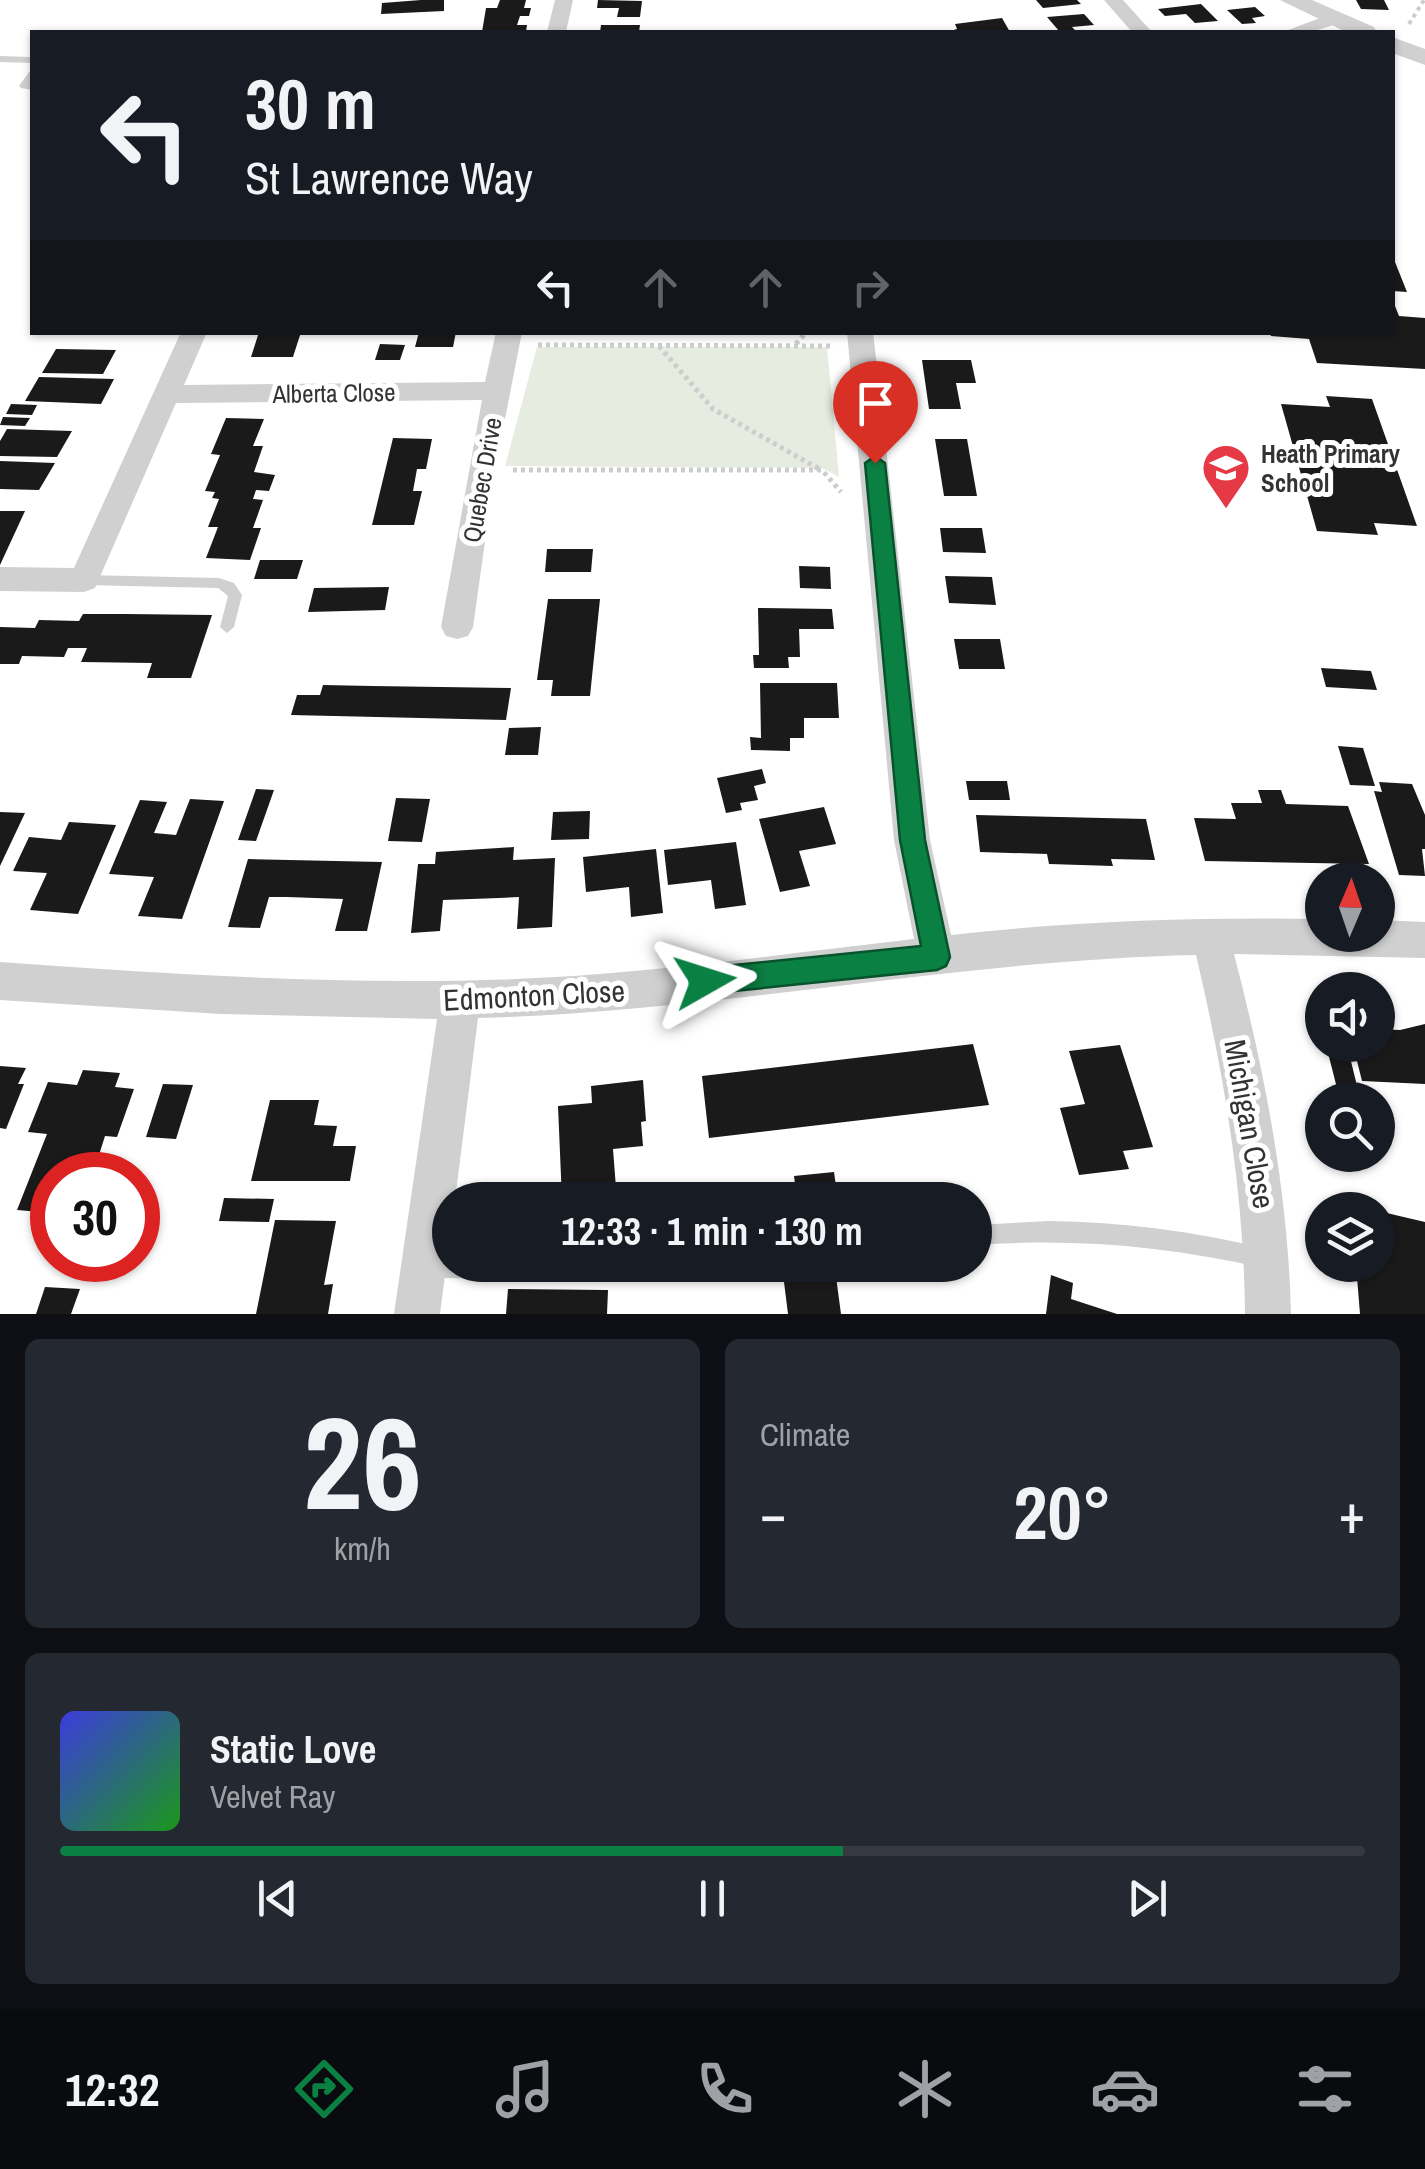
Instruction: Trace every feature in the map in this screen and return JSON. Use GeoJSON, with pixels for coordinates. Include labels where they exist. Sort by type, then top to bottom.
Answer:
{"type":"FeatureCollection","features":[{"type":"Feature","properties":{"kind":"street"},"geometry":{"type":"LineString","coordinates":[[557,30],[564,0]]}},
{"type":"Feature","properties":{"kind":"street"},"geometry":{"type":"LineString","coordinates":[[1114,0],[1140,30]]}},
{"type":"Feature","properties":{"kind":"street"},"geometry":{"type":"LineString","coordinates":[[1292,0],[1360,30]]}},
{"type":"Feature","properties":{"kind":"street"},"geometry":{"type":"LineString","coordinates":[[1298,30],[1333,18]]}},
{"type":"Feature","properties":{"kind":"street"},"geometry":{"type":"LineString","coordinates":[[1395,45],[1425,58]]}},
{"type":"Feature","properties":{"kind":"street"},"geometry":{"type":"LineString","coordinates":[[0,579],[84,580],[193,335]]}},
{"type":"Feature","properties":{"kind":"street","name":"Quebec Drive"},"geometry":{"type":"LineString","coordinates":[[457,627],[481,470],[508,338]]}},
{"type":"Feature","properties":{"kind":"street"},"geometry":{"type":"LineString","coordinates":[[861,339],[912,840],[937,957]]}},
{"type":"Feature","properties":{"kind":"street","name":"Alberta Close"},"geometry":{"type":"LineString","coordinates":[[169,394],[498,392]]}},
{"type":"Feature","properties":{"kind":"street","name":"Edmonton Close"},"geometry":{"type":"LineString","coordinates":[[0,981],[203,995],[460,1001],[590,994],[1082,941],[1211,937],[1425,940]]}},
{"type":"Feature","properties":{"kind":"street","name":"Michigan Close"},"geometry":{"type":"LineString","coordinates":[[1211,937],[1256,1129],[1268,1260],[1268,1314]]}},
{"type":"Feature","properties":{"kind":"street"},"geometry":{"type":"LineString","coordinates":[[417,1314],[460,1001]]}},
{"type":"Feature","properties":{"kind":"lane"},"geometry":{"type":"LineString","coordinates":[[0,59],[30,57]]}},
{"type":"Feature","properties":{"kind":"lane"},"geometry":{"type":"LineString","coordinates":[[84,580],[218,583],[235,594],[226,628]]}},
{"type":"Feature","properties":{"kind":"lane"},"geometry":{"type":"LineString","coordinates":[[992,1233],[1098,1229],[1210,1245],[1268,1260]]}},
{"type":"Feature","properties":{"kind":"lane"},"geometry":{"type":"LineString","coordinates":[[424,1268],[432,1268]]}},
{"type":"Feature","properties":{"kind":"path"},"geometry":{"type":"LineString","coordinates":[[796,346],[804,335]]}},
{"type":"Feature","properties":{"kind":"path"},"geometry":{"type":"LineString","coordinates":[[508,338],[658,346],[796,346],[861,339]]}},
{"type":"Feature","properties":{"kind":"path"},"geometry":{"type":"LineString","coordinates":[[658,346],[713,409],[822,470],[884,542]]}},
{"type":"Feature","properties":{"kind":"path"},"geometry":{"type":"LineString","coordinates":[[481,470],[822,470]]}},
{"type":"Feature","properties":{"kind":"shaded area"},"geometry":{"type":"Polygon","coordinates":[[[537,347],[827,347],[839,477],[822,468],[505,466],[537,347]]]}},
{"type":"Feature","properties":{"kind":"building"},"geometry":{"type":"Polygon","coordinates":[[[444,0],[444,11],[381,14],[382,3],[444,0]]]}},
{"type":"Feature","properties":{"kind":"building"},"geometry":{"type":"Polygon","coordinates":[[[500,0],[526,0],[524,8],[531,8],[529,16],[520,16],[517,25],[527,25],[526,30],[482,30],[486,8],[497,8],[500,0]]]}},
{"type":"Feature","properties":{"kind":"building"},"geometry":{"type":"Polygon","coordinates":[[[598,0],[642,1],[640,17],[617,17],[619,8],[597,8],[598,0]]]}},
{"type":"Feature","properties":{"kind":"building"},"geometry":{"type":"Polygon","coordinates":[[[1036,0],[1077,0],[1081,4],[1043,8],[1036,0]]]}},
{"type":"Feature","properties":{"kind":"building"},"geometry":{"type":"Polygon","coordinates":[[[1356,0],[1384,0],[1389,10],[1361,9],[1356,0]]]}},
{"type":"Feature","properties":{"kind":"building"},"geometry":{"type":"Polygon","coordinates":[[[1201,4],[1218,21],[1195,23],[1186,14],[1165,16],[1158,9],[1201,4]]]}},
{"type":"Feature","properties":{"kind":"building"},"geometry":{"type":"Polygon","coordinates":[[[1255,7],[1265,16],[1252,18],[1256,23],[1242,24],[1227,10],[1255,7]]]}},
{"type":"Feature","properties":{"kind":"building"},"geometry":{"type":"Polygon","coordinates":[[[1084,14],[1094,25],[1058,30],[1047,17],[1084,14]]]}},
{"type":"Feature","properties":{"kind":"building"},"geometry":{"type":"Polygon","coordinates":[[[1002,18],[1009,30],[954,30],[957,29],[955,24],[1002,18]]]}},
{"type":"Feature","properties":{"kind":"building"},"geometry":{"type":"Polygon","coordinates":[[[601,25],[640,25],[639,30],[600,30],[601,25]]]}},
{"type":"Feature","properties":{"kind":"building"},"geometry":{"type":"Polygon","coordinates":[[[1395,262],[1407,292],[1395,291],[1395,262]]]}},
{"type":"Feature","properties":{"kind":"building"},"geometry":{"type":"Polygon","coordinates":[[[1395,306],[1399,316],[1425,318],[1425,369],[1317,363],[1309,339],[1271,336],[1395,335],[1395,306]]]}},
{"type":"Feature","properties":{"kind":"building"},"geometry":{"type":"Polygon","coordinates":[[[258,335],[300,335],[293,357],[251,357],[258,335]]]}},
{"type":"Feature","properties":{"kind":"building"},"geometry":{"type":"Polygon","coordinates":[[[418,335],[455,335],[453,347],[415,347],[418,335]]]}},
{"type":"Feature","properties":{"kind":"building"},"geometry":{"type":"Polygon","coordinates":[[[380,344],[405,345],[400,360],[375,360],[380,344]]]}},
{"type":"Feature","properties":{"kind":"building"},"geometry":{"type":"Polygon","coordinates":[[[56,349],[116,350],[103,374],[42,373],[56,349]]]}},
{"type":"Feature","properties":{"kind":"building"},"geometry":{"type":"Polygon","coordinates":[[[922,360],[971,360],[976,383],[956,383],[961,409],[929,409],[922,360]]]}},
{"type":"Feature","properties":{"kind":"building"},"geometry":{"type":"Polygon","coordinates":[[[39,377],[114,379],[101,404],[25,401],[39,377]]]}},
{"type":"Feature","properties":{"kind":"building"},"geometry":{"type":"Polygon","coordinates":[[[1326,396],[1372,399],[1417,526],[1374,523],[1378,535],[1317,531],[1281,404],[1330,407],[1326,396]]]}},
{"type":"Feature","properties":{"kind":"building"},"geometry":{"type":"Polygon","coordinates":[[[11,404],[37,405],[32,415],[6,414],[11,404]]]}},
{"type":"Feature","properties":{"kind":"building"},"geometry":{"type":"Polygon","coordinates":[[[3,417],[30,418],[25,426],[0,425],[3,417]]]}},
{"type":"Feature","properties":{"kind":"building"},"geometry":{"type":"Polygon","coordinates":[[[226,418],[264,419],[253,446],[263,446],[254,472],[275,475],[269,491],[256,490],[253,499],[263,500],[253,528],[261,528],[250,560],[206,558],[218,527],[208,527],[219,499],[212,498],[215,492],[205,491],[220,455],[211,454],[226,418]]]}},
{"type":"Feature","properties":{"kind":"building"},"geometry":{"type":"Polygon","coordinates":[[[7,429],[72,431],[57,457],[0,456],[0,441],[7,429]]]}},
{"type":"Feature","properties":{"kind":"building"},"geometry":{"type":"Polygon","coordinates":[[[393,438],[432,439],[426,469],[417,469],[413,491],[422,491],[414,525],[372,525],[393,438]]]}},
{"type":"Feature","properties":{"kind":"building"},"geometry":{"type":"Polygon","coordinates":[[[935,439],[967,439],[977,496],[944,496],[935,439]]]}},
{"type":"Feature","properties":{"kind":"building"},"geometry":{"type":"Polygon","coordinates":[[[0,461],[55,463],[39,490],[0,489],[0,461]]]}},
{"type":"Feature","properties":{"kind":"building"},"geometry":{"type":"Polygon","coordinates":[[[0,511],[25,511],[0,565],[0,511]]]}},
{"type":"Feature","properties":{"kind":"building"},"geometry":{"type":"Polygon","coordinates":[[[940,528],[982,528],[986,553],[943,552],[940,528]]]}},
{"type":"Feature","properties":{"kind":"building"},"geometry":{"type":"Polygon","coordinates":[[[547,549],[593,549],[591,572],[545,572],[547,549]]]}},
{"type":"Feature","properties":{"kind":"building"},"geometry":{"type":"Polygon","coordinates":[[[260,560],[303,560],[297,579],[254,579],[260,560]]]}},
{"type":"Feature","properties":{"kind":"building"},"geometry":{"type":"Polygon","coordinates":[[[799,566],[830,567],[831,589],[800,588],[799,566]]]}},
{"type":"Feature","properties":{"kind":"building"},"geometry":{"type":"Polygon","coordinates":[[[945,576],[992,577],[996,605],[949,603],[945,576]]]}},
{"type":"Feature","properties":{"kind":"building"},"geometry":{"type":"Polygon","coordinates":[[[389,587],[385,610],[308,612],[314,588],[389,587]]]}},
{"type":"Feature","properties":{"kind":"building"},"geometry":{"type":"Polygon","coordinates":[[[548,599],[600,599],[590,696],[551,696],[553,680],[537,680],[548,599]]]}},
{"type":"Feature","properties":{"kind":"building"},"geometry":{"type":"Polygon","coordinates":[[[758,608],[832,609],[834,629],[799,629],[800,657],[788,657],[789,668],[754,668],[753,655],[759,655],[758,608]]]}},
{"type":"Feature","properties":{"kind":"building"},"geometry":{"type":"Polygon","coordinates":[[[83,614],[212,615],[191,678],[147,678],[152,663],[81,662],[87,648],[68,648],[64,657],[22,656],[19,664],[0,664],[0,627],[35,628],[39,620],[79,621],[83,614]]]}},
{"type":"Feature","properties":{"kind":"building"},"geometry":{"type":"Polygon","coordinates":[[[954,639],[1000,639],[1005,669],[959,669],[954,639]]]}},
{"type":"Feature","properties":{"kind":"building"},"geometry":{"type":"Polygon","coordinates":[[[1321,668],[1371,671],[1377,690],[1326,687],[1321,668]]]}},
{"type":"Feature","properties":{"kind":"building"},"geometry":{"type":"Polygon","coordinates":[[[760,683],[837,683],[839,718],[804,718],[804,738],[790,738],[790,751],[751,750],[750,737],[761,738],[760,683]]]}},
{"type":"Feature","properties":{"kind":"building"},"geometry":{"type":"Polygon","coordinates":[[[323,685],[511,688],[506,720],[291,715],[297,695],[320,695],[323,685]]]}},
{"type":"Feature","properties":{"kind":"building"},"geometry":{"type":"Polygon","coordinates":[[[541,727],[538,755],[505,755],[509,728],[541,727]]]}},
{"type":"Feature","properties":{"kind":"building"},"geometry":{"type":"Polygon","coordinates":[[[1338,746],[1363,748],[1375,786],[1350,785],[1338,746]]]}},
{"type":"Feature","properties":{"kind":"building"},"geometry":{"type":"Polygon","coordinates":[[[762,769],[766,783],[754,786],[758,800],[740,803],[742,810],[726,813],[717,778],[762,769]]]}},
{"type":"Feature","properties":{"kind":"building"},"geometry":{"type":"Polygon","coordinates":[[[966,781],[1007,781],[1010,800],[969,800],[966,781]]]}},
{"type":"Feature","properties":{"kind":"building"},"geometry":{"type":"Polygon","coordinates":[[[1379,782],[1412,784],[1425,815],[1425,876],[1399,875],[1374,791],[1382,792],[1379,782]]]}},
{"type":"Feature","properties":{"kind":"building"},"geometry":{"type":"Polygon","coordinates":[[[256,789],[274,790],[256,841],[238,840],[256,789]]]}},
{"type":"Feature","properties":{"kind":"building"},"geometry":{"type":"Polygon","coordinates":[[[1258,790],[1281,790],[1286,804],[1348,806],[1368,862],[1205,861],[1194,818],[1236,819],[1231,803],[1262,803],[1258,790]]]}},
{"type":"Feature","properties":{"kind":"building"},"geometry":{"type":"Polygon","coordinates":[[[396,798],[430,799],[422,842],[388,841],[396,798]]]}},
{"type":"Feature","properties":{"kind":"building"},"geometry":{"type":"Polygon","coordinates":[[[190,799],[224,801],[182,919],[138,916],[154,877],[109,874],[140,800],[167,802],[154,833],[176,835],[190,799]]]}},
{"type":"Feature","properties":{"kind":"building"},"geometry":{"type":"Polygon","coordinates":[[[824,807],[836,844],[799,851],[810,886],[780,892],[759,819],[824,807]]]}},
{"type":"Feature","properties":{"kind":"building"},"geometry":{"type":"Polygon","coordinates":[[[590,811],[589,839],[551,840],[553,812],[590,811]]]}},
{"type":"Feature","properties":{"kind":"building"},"geometry":{"type":"Polygon","coordinates":[[[0,812],[25,813],[0,866],[0,812]]]}},
{"type":"Feature","properties":{"kind":"building"},"geometry":{"type":"Polygon","coordinates":[[[976,815],[1146,819],[1155,860],[1111,859],[1113,866],[1049,864],[1047,854],[980,852],[976,815]]]}},
{"type":"Feature","properties":{"kind":"building"},"geometry":{"type":"Polygon","coordinates":[[[69,822],[116,825],[78,914],[30,910],[47,873],[13,871],[29,837],[61,840],[69,822]]]}},
{"type":"Feature","properties":{"kind":"building"},"geometry":{"type":"Polygon","coordinates":[[[736,842],[746,905],[715,909],[711,880],[668,885],[664,850],[736,842]]]}},
{"type":"Feature","properties":{"kind":"building"},"geometry":{"type":"Polygon","coordinates":[[[514,847],[513,860],[555,858],[552,927],[517,929],[519,897],[443,900],[440,931],[411,933],[418,864],[435,864],[436,852],[514,847]]]}},
{"type":"Feature","properties":{"kind":"building"},"geometry":{"type":"Polygon","coordinates":[[[656,849],[663,913],[631,917],[629,887],[586,892],[583,857],[656,849]]]}},
{"type":"Feature","properties":{"kind":"building"},"geometry":{"type":"Polygon","coordinates":[[[248,859],[382,862],[367,931],[335,931],[343,899],[287,897],[269,897],[260,928],[228,927],[248,859]]]}},
{"type":"Feature","properties":{"kind":"building"},"geometry":{"type":"Polygon","coordinates":[[[1425,1024],[1425,1084],[1362,1081],[1357,1062],[1395,1062],[1395,1030],[1425,1024]]]}},
{"type":"Feature","properties":{"kind":"building"},"geometry":{"type":"Polygon","coordinates":[[[973,1044],[989,1105],[709,1138],[702,1076],[973,1044]]]}},
{"type":"Feature","properties":{"kind":"building"},"geometry":{"type":"Polygon","coordinates":[[[1120,1045],[1153,1147],[1123,1151],[1129,1169],[1079,1175],[1060,1108],[1085,1104],[1069,1051],[1120,1045]]]}},
{"type":"Feature","properties":{"kind":"building"},"geometry":{"type":"Polygon","coordinates":[[[1330,1062],[1351,1062],[1356,1082],[1335,1082],[1330,1062]]]}},
{"type":"Feature","properties":{"kind":"building"},"geometry":{"type":"Polygon","coordinates":[[[0,1066],[26,1068],[18,1084],[24,1084],[6,1129],[0,1128],[0,1066]]]}},
{"type":"Feature","properties":{"kind":"building"},"geometry":{"type":"Polygon","coordinates":[[[83,1070],[120,1073],[115,1087],[134,1089],[117,1137],[105,1136],[100,1152],[40,1152],[47,1134],[28,1132],[48,1082],[77,1085],[83,1070]]]}},
{"type":"Feature","properties":{"kind":"building"},"geometry":{"type":"Polygon","coordinates":[[[643,1080],[643,1146],[613,1149],[616,1182],[561,1182],[558,1106],[592,1103],[591,1086],[643,1080]]]}},
{"type":"Feature","properties":{"kind":"building"},"geometry":{"type":"Polygon","coordinates":[[[163,1084],[193,1085],[176,1139],[146,1137],[163,1084]]]}},
{"type":"Feature","properties":{"kind":"building"},"geometry":{"type":"Polygon","coordinates":[[[270,1100],[319,1100],[314,1125],[337,1126],[333,1146],[356,1146],[350,1181],[251,1181],[270,1100]]]}},
{"type":"Feature","properties":{"kind":"building"},"geometry":{"type":"Polygon","coordinates":[[[834,1172],[835,1182],[795,1182],[794,1176],[834,1172]]]}},
{"type":"Feature","properties":{"kind":"building"},"geometry":{"type":"Polygon","coordinates":[[[30,1177],[30,1211],[17,1210],[30,1177]]]}},
{"type":"Feature","properties":{"kind":"building"},"geometry":{"type":"Polygon","coordinates":[[[224,1198],[274,1199],[269,1222],[219,1221],[224,1198]]]}},
{"type":"Feature","properties":{"kind":"building"},"geometry":{"type":"Polygon","coordinates":[[[1395,1215],[1425,1222],[1425,1314],[1360,1314],[1357,1282],[1395,1282],[1395,1215]]]}},
{"type":"Feature","properties":{"kind":"building"},"geometry":{"type":"Polygon","coordinates":[[[275,1220],[336,1221],[324,1285],[333,1284],[328,1314],[256,1314],[275,1220]]]}},
{"type":"Feature","properties":{"kind":"building"},"geometry":{"type":"Polygon","coordinates":[[[1051,1275],[1073,1283],[1071,1299],[1117,1314],[1046,1314],[1051,1275]]]}},
{"type":"Feature","properties":{"kind":"building"},"geometry":{"type":"Polygon","coordinates":[[[784,1282],[837,1282],[841,1314],[788,1314],[784,1282]]]}},
{"type":"Feature","properties":{"kind":"building"},"geometry":{"type":"Polygon","coordinates":[[[45,1287],[80,1289],[71,1314],[36,1314],[45,1287]]]}},
{"type":"Feature","properties":{"kind":"building"},"geometry":{"type":"Polygon","coordinates":[[[508,1289],[608,1290],[607,1314],[506,1314],[508,1289]]]}},
{"type":"Feature","properties":{"kind":"place","name":"Heath Primary School"},"geometry":{"type":"Point","coordinates":[1226,510]}},
{"type":"Feature","properties":{"kind":"route"},"geometry":{"type":"LineString","coordinates":[[705,981],[937,957],[912,840],[875,463]]}}]}
